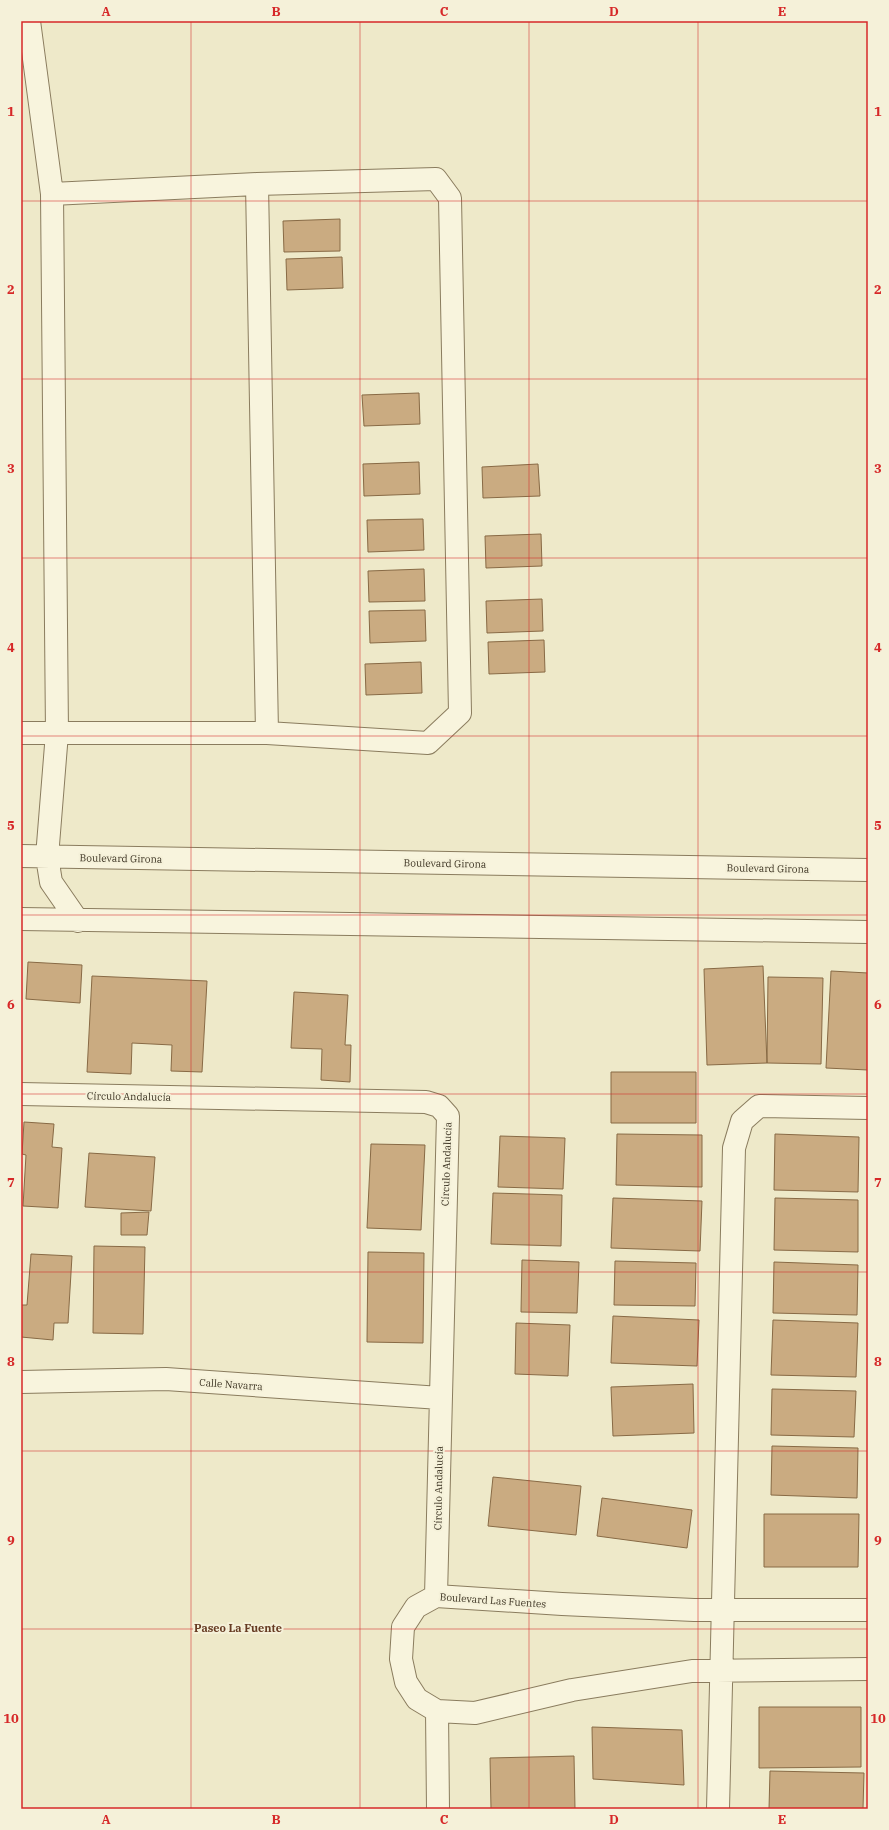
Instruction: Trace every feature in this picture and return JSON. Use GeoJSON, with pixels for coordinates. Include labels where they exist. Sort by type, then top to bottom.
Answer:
{"type":"FeatureCollection","features":[{"type":"Feature","properties":{"kind":"street"},"geometry":{"type":"LineString","coordinates":[[29,21],[52,194],[57,733],[47,856],[51,882],[78,921]]}},
{"type":"Feature","properties":{"kind":"street"},"geometry":{"type":"LineString","coordinates":[[21,733],[267,733],[428,743],[460,713],[450,198],[436,179],[257,184],[52,194]]}},
{"type":"Feature","properties":{"kind":"street"},"geometry":{"type":"LineString","coordinates":[[257,184],[267,733]]}},
{"type":"Feature","properties":{"kind":"street","name":"Boulevard Girona"},"geometry":{"type":"LineString","coordinates":[[21,856],[868,870]]}},
{"type":"Feature","properties":{"kind":"street"},"geometry":{"type":"LineString","coordinates":[[21,919],[868,932]]}},
{"type":"Feature","properties":{"kind":"street","name":"Círculo Andalucía"},"geometry":{"type":"LineString","coordinates":[[21,1094],[426,1102],[439,1106],[448,1116],[436,1596]]}},
{"type":"Feature","properties":{"kind":"street"},"geometry":{"type":"LineString","coordinates":[[718,1809],[720,1670],[734,1148],[742,1121],[759,1106],[868,1108]]}},
{"type":"Feature","properties":{"kind":"street","name":"Calle Navarra"},"geometry":{"type":"LineString","coordinates":[[21,1382],[166,1379],[440,1398]]}},
{"type":"Feature","properties":{"kind":"street","name":"Boulevard Las Fuentes"},"geometry":{"type":"LineString","coordinates":[[868,1610],[722,1611],[562,1604],[436,1596],[416,1607],[403,1627],[401,1660],[406,1682],[417,1700],[437,1711],[475,1713],[572,1690],[692,1671],[868,1669]]}},
{"type":"Feature","properties":{"kind":"street"},"geometry":{"type":"LineString","coordinates":[[437,1711],[438,1809]]}},
{"type":"Feature","properties":{"kind":"building"},"geometry":{"type":"Polygon","coordinates":[[[340,219],[340,251],[284,252],[283,221],[340,219]]]}},
{"type":"Feature","properties":{"kind":"building"},"geometry":{"type":"Polygon","coordinates":[[[342,257],[343,288],[287,290],[286,259],[342,257]]]}},
{"type":"Feature","properties":{"kind":"building"},"geometry":{"type":"Polygon","coordinates":[[[419,393],[420,424],[364,426],[362,395],[419,393]]]}},
{"type":"Feature","properties":{"kind":"building"},"geometry":{"type":"Polygon","coordinates":[[[419,462],[420,494],[364,496],[363,464],[419,462]]]}},
{"type":"Feature","properties":{"kind":"building"},"geometry":{"type":"Polygon","coordinates":[[[538,464],[540,496],[483,498],[482,467],[538,464]]]}},
{"type":"Feature","properties":{"kind":"building"},"geometry":{"type":"Polygon","coordinates":[[[423,519],[424,550],[368,552],[367,520],[423,519]]]}},
{"type":"Feature","properties":{"kind":"building"},"geometry":{"type":"Polygon","coordinates":[[[541,534],[542,566],[486,568],[485,536],[541,534]]]}},
{"type":"Feature","properties":{"kind":"building"},"geometry":{"type":"Polygon","coordinates":[[[424,569],[425,601],[369,602],[368,571],[424,569]]]}},
{"type":"Feature","properties":{"kind":"building"},"geometry":{"type":"Polygon","coordinates":[[[542,599],[543,631],[487,633],[486,601],[542,599]]]}},
{"type":"Feature","properties":{"kind":"building"},"geometry":{"type":"Polygon","coordinates":[[[425,610],[426,641],[370,643],[369,611],[425,610]]]}},
{"type":"Feature","properties":{"kind":"building"},"geometry":{"type":"Polygon","coordinates":[[[544,640],[545,672],[489,674],[488,642],[544,640]]]}},
{"type":"Feature","properties":{"kind":"building"},"geometry":{"type":"Polygon","coordinates":[[[421,662],[422,693],[366,695],[365,664],[421,662]]]}},
{"type":"Feature","properties":{"kind":"building"},"geometry":{"type":"Polygon","coordinates":[[[28,962],[82,965],[80,1003],[26,999],[28,962]]]}},
{"type":"Feature","properties":{"kind":"building"},"geometry":{"type":"Polygon","coordinates":[[[763,966],[767,1063],[707,1065],[704,969],[763,966]]]}},
{"type":"Feature","properties":{"kind":"building"},"geometry":{"type":"Polygon","coordinates":[[[831,971],[868,973],[868,1070],[826,1068],[831,971]]]}},
{"type":"Feature","properties":{"kind":"building"},"geometry":{"type":"Polygon","coordinates":[[[92,976],[207,981],[202,1072],[171,1071],[172,1045],[132,1043],[131,1074],[87,1072],[92,976]]]}},
{"type":"Feature","properties":{"kind":"building"},"geometry":{"type":"Polygon","coordinates":[[[768,977],[823,978],[821,1064],[767,1063],[768,977]]]}},
{"type":"Feature","properties":{"kind":"building"},"geometry":{"type":"Polygon","coordinates":[[[294,992],[348,995],[345,1045],[351,1045],[350,1082],[321,1080],[322,1049],[291,1048],[294,992]]]}},
{"type":"Feature","properties":{"kind":"building"},"geometry":{"type":"Polygon","coordinates":[[[611,1072],[696,1072],[696,1123],[611,1123],[611,1072]]]}},
{"type":"Feature","properties":{"kind":"building"},"geometry":{"type":"Polygon","coordinates":[[[24,1122],[54,1124],[52,1147],[62,1148],[58,1208],[23,1206],[26,1155],[22,1154],[24,1122]]]}},
{"type":"Feature","properties":{"kind":"building"},"geometry":{"type":"Polygon","coordinates":[[[617,1134],[702,1135],[702,1187],[616,1185],[617,1134]]]}},
{"type":"Feature","properties":{"kind":"building"},"geometry":{"type":"Polygon","coordinates":[[[775,1134],[859,1137],[858,1192],[774,1190],[775,1134]]]}},
{"type":"Feature","properties":{"kind":"building"},"geometry":{"type":"Polygon","coordinates":[[[500,1136],[565,1138],[563,1189],[498,1187],[500,1136]]]}},
{"type":"Feature","properties":{"kind":"building"},"geometry":{"type":"Polygon","coordinates":[[[371,1144],[425,1145],[421,1230],[367,1228],[371,1144]]]}},
{"type":"Feature","properties":{"kind":"building"},"geometry":{"type":"Polygon","coordinates":[[[89,1153],[155,1157],[151,1211],[85,1207],[89,1153]]]}},
{"type":"Feature","properties":{"kind":"building"},"geometry":{"type":"Polygon","coordinates":[[[493,1193],[562,1195],[561,1246],[491,1244],[493,1193]]]}},
{"type":"Feature","properties":{"kind":"building"},"geometry":{"type":"Polygon","coordinates":[[[613,1198],[702,1201],[700,1251],[611,1248],[613,1198]]]}},
{"type":"Feature","properties":{"kind":"building"},"geometry":{"type":"Polygon","coordinates":[[[775,1198],[858,1200],[858,1252],[774,1250],[775,1198]]]}},
{"type":"Feature","properties":{"kind":"building"},"geometry":{"type":"Polygon","coordinates":[[[149,1212],[147,1235],[121,1235],[121,1213],[149,1212]]]}},
{"type":"Feature","properties":{"kind":"building"},"geometry":{"type":"Polygon","coordinates":[[[94,1246],[145,1247],[143,1334],[93,1333],[94,1246]]]}},
{"type":"Feature","properties":{"kind":"building"},"geometry":{"type":"Polygon","coordinates":[[[368,1252],[424,1253],[423,1343],[367,1342],[368,1252]]]}},
{"type":"Feature","properties":{"kind":"building"},"geometry":{"type":"Polygon","coordinates":[[[31,1254],[72,1256],[68,1323],[54,1323],[53,1340],[21,1337],[21,1305],[27,1305],[31,1254]]]}},
{"type":"Feature","properties":{"kind":"building"},"geometry":{"type":"Polygon","coordinates":[[[522,1260],[579,1262],[577,1313],[521,1312],[522,1260]]]}},
{"type":"Feature","properties":{"kind":"building"},"geometry":{"type":"Polygon","coordinates":[[[615,1261],[696,1263],[695,1306],[614,1305],[615,1261]]]}},
{"type":"Feature","properties":{"kind":"building"},"geometry":{"type":"Polygon","coordinates":[[[774,1262],[858,1265],[857,1315],[773,1313],[774,1262]]]}},
{"type":"Feature","properties":{"kind":"building"},"geometry":{"type":"Polygon","coordinates":[[[613,1316],[699,1320],[697,1366],[611,1363],[613,1316]]]}},
{"type":"Feature","properties":{"kind":"building"},"geometry":{"type":"Polygon","coordinates":[[[773,1320],[858,1323],[856,1377],[771,1375],[773,1320]]]}},
{"type":"Feature","properties":{"kind":"building"},"geometry":{"type":"Polygon","coordinates":[[[516,1323],[570,1325],[568,1376],[515,1374],[516,1323]]]}},
{"type":"Feature","properties":{"kind":"building"},"geometry":{"type":"Polygon","coordinates":[[[693,1384],[694,1433],[613,1436],[611,1387],[693,1384]]]}},
{"type":"Feature","properties":{"kind":"building"},"geometry":{"type":"Polygon","coordinates":[[[772,1389],[856,1391],[854,1437],[771,1435],[772,1389]]]}},
{"type":"Feature","properties":{"kind":"building"},"geometry":{"type":"Polygon","coordinates":[[[772,1446],[858,1448],[857,1498],[771,1495],[772,1446]]]}},
{"type":"Feature","properties":{"kind":"building"},"geometry":{"type":"Polygon","coordinates":[[[493,1477],[581,1486],[576,1535],[488,1526],[493,1477]]]}},
{"type":"Feature","properties":{"kind":"building"},"geometry":{"type":"Polygon","coordinates":[[[602,1498],[692,1510],[687,1548],[597,1536],[602,1498]]]}},
{"type":"Feature","properties":{"kind":"building"},"geometry":{"type":"Polygon","coordinates":[[[764,1514],[859,1514],[858,1567],[764,1567],[764,1514]]]}},
{"type":"Feature","properties":{"kind":"building"},"geometry":{"type":"Polygon","coordinates":[[[759,1707],[861,1707],[861,1767],[759,1768],[759,1707]]]}},
{"type":"Feature","properties":{"kind":"building"},"geometry":{"type":"Polygon","coordinates":[[[592,1727],[682,1730],[684,1785],[593,1779],[592,1727]]]}},
{"type":"Feature","properties":{"kind":"building"},"geometry":{"type":"Polygon","coordinates":[[[574,1756],[575,1809],[491,1809],[490,1758],[574,1756]]]}},
{"type":"Feature","properties":{"kind":"building"},"geometry":{"type":"Polygon","coordinates":[[[770,1771],[864,1773],[863,1809],[769,1809],[770,1771]]]}},
{"type":"Feature","properties":{"kind":"district","name":"Paseo La Fuente"},"geometry":{"type":"Point","coordinates":[238,1628]}}]}
